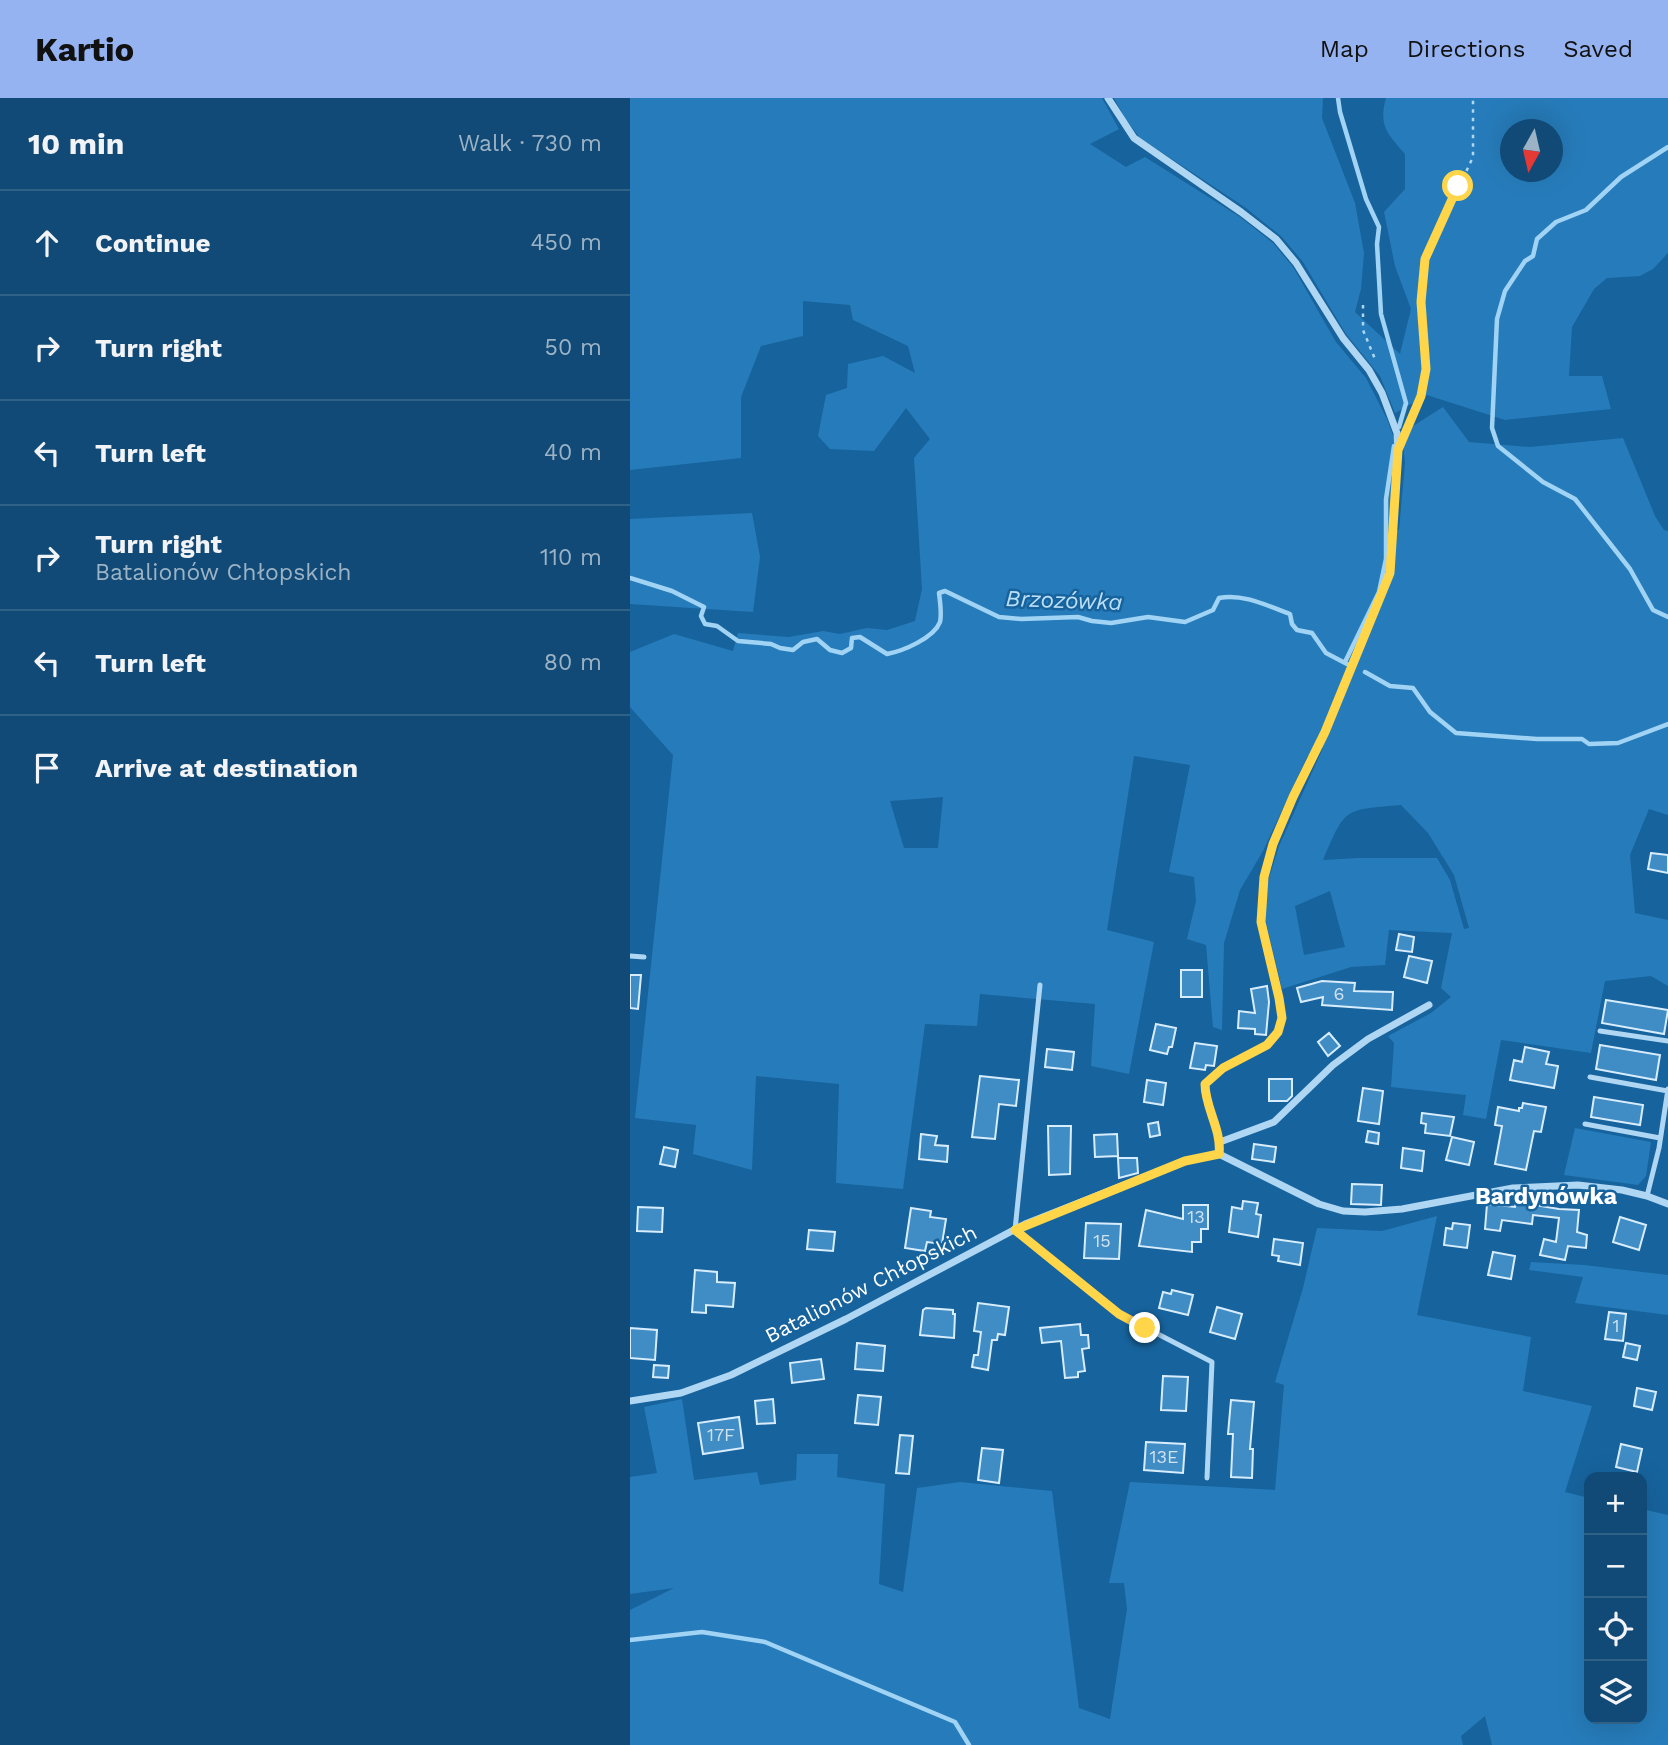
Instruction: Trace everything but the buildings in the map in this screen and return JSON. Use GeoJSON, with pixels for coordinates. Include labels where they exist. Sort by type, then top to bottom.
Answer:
{"type":"FeatureCollection","features":[{"type":"Feature","properties":{"kind":"street"},"geometry":{"type":"LineString","coordinates":[[1108,98],[1134,138],[1276,239],[1296,263],[1343,338],[1369,370],[1382,393],[1397,433],[1390,573],[1325,732],[1273,844],[1264,877],[1261,922],[1279,998],[1282,1018],[1278,1032],[1267,1045],[1223,1068],[1205,1084],[1205,1097],[1220,1142],[1219,1154],[1319,1203],[1343,1210],[1365,1212],[1402,1209],[1513,1188],[1578,1185],[1647,1196],[1668,1204]]}},
{"type":"Feature","properties":{"kind":"street"},"geometry":{"type":"LineString","coordinates":[[1220,1142],[1274,1122],[1333,1065],[1368,1039],[1430,1005]]}},
{"type":"Feature","properties":{"kind":"street","name":"Batalionów Chłopskich"},"geometry":{"type":"LineString","coordinates":[[630,1401],[681,1393],[731,1375],[846,1319],[1015,1230],[1185,1161],[1219,1154]]}},
{"type":"Feature","properties":{"kind":"lane"},"geometry":{"type":"LineString","coordinates":[[630,956],[644,957]]}},
{"type":"Feature","properties":{"kind":"lane"},"geometry":{"type":"LineString","coordinates":[[1040,985],[1015,1230],[1119,1314],[1212,1362],[1206,1478]]}},
{"type":"Feature","properties":{"kind":"lane"},"geometry":{"type":"LineString","coordinates":[[1600,1031],[1668,1041]]}},
{"type":"Feature","properties":{"kind":"lane"},"geometry":{"type":"LineString","coordinates":[[1590,1077],[1668,1090],[1647,1196]]}},
{"type":"Feature","properties":{"kind":"lane"},"geometry":{"type":"LineString","coordinates":[[1585,1124],[1660,1138]]}},
{"type":"Feature","properties":{"kind":"path"},"geometry":{"type":"LineString","coordinates":[[1398,450],[1421,396],[1426,369],[1421,302],[1425,259],[1473,157],[1473,98]]}},
{"type":"Feature","properties":{"kind":"path"},"geometry":{"type":"LineString","coordinates":[[1363,305],[1363,330],[1377,364],[1369,370]]}},
{"type":"Feature","properties":{"kind":"shaded area"},"geometry":{"type":"Polygon","coordinates":[[[630,98],[1102,98],[1119,129],[1090,144],[1126,167],[1145,157],[1240,217],[1273,243],[1293,267],[1336,342],[1366,378],[1395,441],[1389,532],[1399,530],[1405,463],[1402,433],[1443,407],[1469,442],[1530,447],[1623,438],[1655,516],[1664,530],[1668,531],[1668,815],[1649,809],[1630,855],[1635,913],[1668,920],[1668,986],[1651,976],[1605,981],[1591,1053],[1501,1040],[1486,1119],[1463,1115],[1466,1095],[1391,1087],[1394,1043],[1388,1036],[1431,1013],[1451,997],[1441,988],[1452,933],[1389,930],[1385,965],[1351,967],[1282,989],[1266,922],[1265,901],[1279,846],[1323,748],[1307,757],[1263,851],[1240,890],[1224,943],[1222,1030],[1213,1027],[1206,945],[1187,939],[1196,901],[1194,877],[1169,872],[1190,765],[1134,756],[1107,930],[1154,942],[1129,1074],[1091,1066],[1095,1004],[980,994],[977,1026],[925,1024],[903,1189],[836,1183],[839,1084],[756,1076],[752,1170],[693,1154],[696,1125],[635,1118],[673,755],[630,707],[630,652],[674,634],[733,651],[738,633],[789,637],[823,631],[840,634],[867,628],[887,630],[915,621],[922,589],[914,458],[930,439],[906,408],[874,451],[830,449],[818,436],[826,395],[847,388],[848,364],[883,356],[915,373],[908,346],[853,320],[850,305],[803,301],[803,336],[761,346],[741,397],[741,458],[630,470],[630,98]],[[943,797],[890,801],[904,848],[938,848],[943,797]],[[1401,805],[1368,808],[1349,814],[1342,821],[1323,860],[1437,858],[1450,880],[1464,929],[1469,928],[1454,875],[1428,833],[1401,805]],[[1330,891],[1295,906],[1304,955],[1345,947],[1330,891]]]}},
{"type":"Feature","properties":{"kind":"shaded area"},"geometry":{"type":"Polygon","coordinates":[[[1114,98],[1323,98],[1322,118],[1355,203],[1364,253],[1361,289],[1355,312],[1400,354],[1411,309],[1395,266],[1384,212],[1405,189],[1405,154],[1386,129],[1383,116],[1386,98],[1668,98],[1668,253],[1653,269],[1640,276],[1607,278],[1594,289],[1572,327],[1569,376],[1602,376],[1611,409],[1505,420],[1427,395],[1395,413],[1380,376],[1346,334],[1303,262],[1282,237],[1246,208],[1140,138],[1114,98]]]}},
{"type":"Feature","properties":{"kind":"shaded area"},"geometry":{"type":"Polygon","coordinates":[[[752,513],[760,557],[753,612],[630,604],[630,519],[752,513]]]}},
{"type":"Feature","properties":{"kind":"shaded area"},"geometry":{"type":"Polygon","coordinates":[[[1575,1128],[1651,1142],[1646,1176],[1638,1185],[1564,1175],[1575,1128]]]}},
{"type":"Feature","properties":{"kind":"shaded area"},"geometry":{"type":"Polygon","coordinates":[[[1437,1216],[1417,1315],[1531,1337],[1523,1391],[1592,1406],[1565,1492],[1584,1497],[1584,1724],[1647,1724],[1647,1510],[1668,1515],[1668,1745],[1492,1745],[1485,1716],[1461,1736],[1463,1745],[630,1745],[630,1610],[674,1588],[630,1594],[630,1477],[657,1473],[644,1407],[682,1399],[694,1480],[757,1472],[760,1485],[796,1480],[797,1454],[838,1454],[837,1477],[885,1484],[879,1584],[903,1592],[917,1488],[960,1482],[1052,1491],[1079,1708],[1110,1719],[1127,1609],[1124,1583],[1109,1583],[1130,1482],[1275,1490],[1284,1385],[1275,1382],[1303,1288],[1317,1228],[1382,1231],[1437,1216]]]}},
{"type":"Feature","properties":{"kind":"shaded area"},"geometry":{"type":"Polygon","coordinates":[[[1531,1262],[1668,1275],[1668,1315],[1575,1303],[1583,1277],[1529,1270],[1531,1262]]]}},
{"type":"Feature","properties":{"kind":"waterway"},"geometry":{"type":"LineString","coordinates":[[1338,98],[1366,199],[1379,227],[1377,244],[1381,314],[1406,403],[1399,427]]}},
{"type":"Feature","properties":{"kind":"waterway"},"geometry":{"type":"LineString","coordinates":[[1668,147],[1621,177],[1586,210],[1556,222],[1537,239],[1533,256],[1525,261],[1505,291],[1497,319],[1492,428],[1498,446],[1543,482],[1575,499],[1630,569],[1653,610],[1668,617]]}},
{"type":"Feature","properties":{"kind":"waterway"},"geometry":{"type":"LineString","coordinates":[[1345,662],[1379,592],[1386,559],[1386,499],[1394,446]]}},
{"type":"Feature","properties":{"kind":"waterway","name":"Brzozówka"},"geometry":{"type":"LineString","coordinates":[[630,578],[672,591],[704,607],[701,616],[705,624],[717,626],[738,641],[771,644],[793,650],[803,642],[817,639],[830,650],[842,653],[851,648],[852,638],[860,637],[887,654],[925,638],[940,622],[939,593],[945,591],[999,617],[1078,617],[1111,623],[1148,617],[1185,622],[1213,610],[1219,598],[1237,597],[1290,614],[1292,624],[1297,630],[1312,633],[1326,653],[1347,664]]}},
{"type":"Feature","properties":{"kind":"waterway","name":"Brzozówka"},"geometry":{"type":"LineString","coordinates":[[1365,672],[1390,686],[1413,688],[1430,712],[1456,733],[1537,739],[1582,739],[1589,744],[1618,743],[1668,724]]}},
{"type":"Feature","properties":{"kind":"waterway"},"geometry":{"type":"LineString","coordinates":[[630,1640],[702,1632],[765,1642],[955,1722],[969,1745]]}},
{"type":"Feature","properties":{"kind":"district","name":"Bardynówka"},"geometry":{"type":"Point","coordinates":[1546,1196]}},
{"type":"Feature","properties":{"kind":"route"},"geometry":{"type":"LineString","coordinates":[[1145,1328],[1119,1314],[1015,1230],[1185,1161],[1219,1154],[1220,1142],[1205,1097],[1205,1084],[1223,1068],[1267,1045],[1278,1032],[1282,1018],[1279,998],[1261,922],[1264,877],[1273,844],[1325,732],[1390,573],[1398,450],[1421,396],[1426,369],[1421,302],[1425,259],[1458,186]]}}]}
